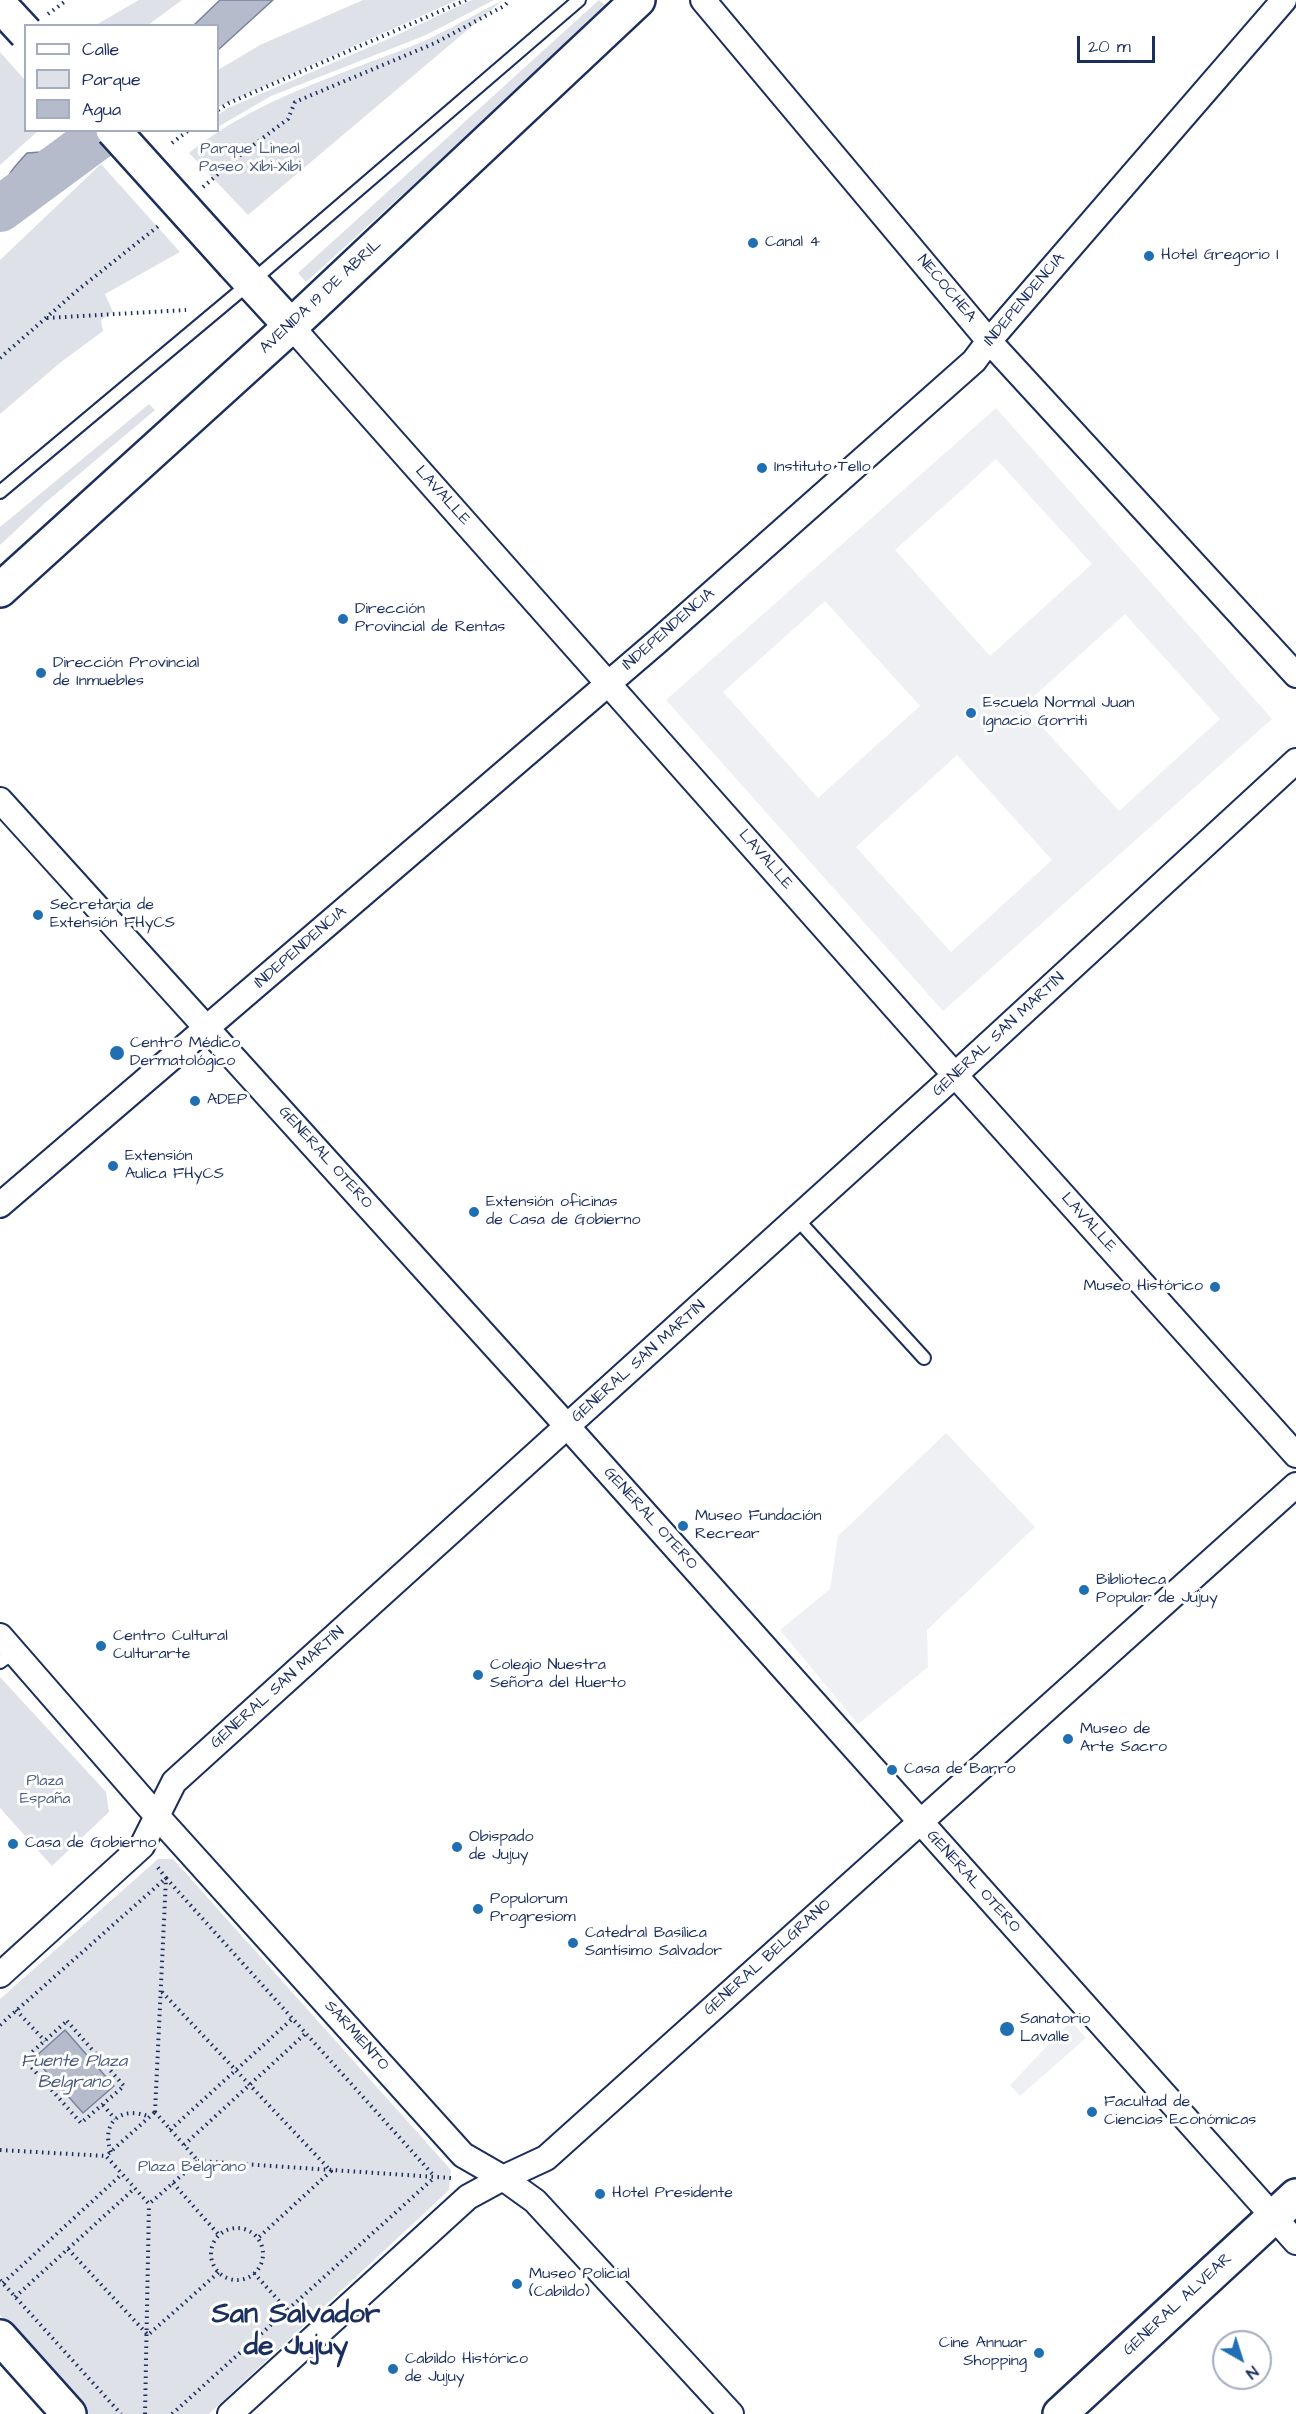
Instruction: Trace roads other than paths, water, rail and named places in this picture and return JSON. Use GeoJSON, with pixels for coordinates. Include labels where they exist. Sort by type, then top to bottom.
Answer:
{"type":"FeatureCollection","features":[{"type":"Feature","properties":{"kind":"main road","name":"AVENIDA 19 DE ABRIL"},"geometry":{"type":"LineString","coordinates":[[0,590],[291,326],[638,0]]}},
{"type":"Feature","properties":{"kind":"main road"},"geometry":{"type":"LineString","coordinates":[[0,5],[24,31]]}},
{"type":"Feature","properties":{"kind":"main road","name":"LAVALLE"},"geometry":{"type":"LineString","coordinates":[[115,132],[291,326]]}},
{"type":"Feature","properties":{"kind":"main road","name":"GENERAL ALVEAR"},"geometry":{"type":"LineString","coordinates":[[1060,2414],[1285,2206]]}},
{"type":"Feature","properties":{"kind":"main road"},"geometry":{"type":"LineString","coordinates":[[0,2337],[69,2414]]}},
{"type":"Feature","properties":{"kind":"main road"},"geometry":{"type":"LineString","coordinates":[[0,2370],[39,2414]]}},
{"type":"Feature","properties":{"kind":"street","name":"NECOCHEA"},"geometry":{"type":"LineString","coordinates":[[703,0],[990,341],[1296,675]]}},
{"type":"Feature","properties":{"kind":"street","name":"INDEPENDENCIA"},"geometry":{"type":"LineString","coordinates":[[0,1205],[658,641],[966,369],[1284,0]]}},
{"type":"Feature","properties":{"kind":"street","name":"LAVALLE"},"geometry":{"type":"LineString","coordinates":[[291,326],[955,1075],[1296,1455]]}},
{"type":"Feature","properties":{"kind":"street","name":"GENERAL SAN MARTÍN"},"geometry":{"type":"LineString","coordinates":[[0,1975],[142,1846],[174,1782],[797,1219],[1296,761]]}},
{"type":"Feature","properties":{"kind":"street","name":"GENERAL OTERO"},"geometry":{"type":"LineString","coordinates":[[0,800],[567,1426],[919,1822],[1285,2206],[1296,2242]]}},
{"type":"Feature","properties":{"kind":"street","name":"GENERAL BELGRANO"},"geometry":{"type":"LineString","coordinates":[[230,2414],[468,2197],[546,2158],[1296,1485]]}},
{"type":"Feature","properties":{"kind":"street","name":"SARMIENTO"},"geometry":{"type":"LineString","coordinates":[[4,1650],[463,2155],[503,2178],[535,2201],[731,2414]]}},
{"type":"Feature","properties":{"kind":"lane"},"geometry":{"type":"LineString","coordinates":[[0,492],[242,273],[579,0]]}},
{"type":"Feature","properties":{"kind":"lane"},"geometry":{"type":"LineString","coordinates":[[797,1219],[924,1358]]}},
{"type":"Feature","properties":{"kind":"water"},"geometry":{"type":"Polygon","coordinates":[[[220,0],[273,0],[219,49],[219,24],[195,24],[220,0]]]}},
{"type":"Feature","properties":{"kind":"water"},"geometry":{"type":"Polygon","coordinates":[[[72,132],[93,155],[52,183],[0,228],[1,194],[11,171],[27,153],[40,152],[72,132]]]}},
{"type":"Feature","properties":{"kind":"water","name":"Fuente Plaza Belgrano"},"geometry":{"type":"Polygon","coordinates":[[[65,2030],[114,2086],[83,2113],[34,2058],[65,2030]]]}},
{"type":"Feature","properties":{"kind":"waterway"},"geometry":{"type":"LineString","coordinates":[[0,209],[104,132]]}},
{"type":"Feature","properties":{"kind":"place","name":"Canal 4"},"geometry":{"type":"Point","coordinates":[753,243]}},
{"type":"Feature","properties":{"kind":"place","name":"Hotel Gregorio I"},"geometry":{"type":"Point","coordinates":[1149,256]}},
{"type":"Feature","properties":{"kind":"place","name":"Instituto Tello"},"geometry":{"type":"Point","coordinates":[762,468]}},
{"type":"Feature","properties":{"kind":"place","name":"Dirección Provincial de Rentas"},"geometry":{"type":"Point","coordinates":[343,619]}},
{"type":"Feature","properties":{"kind":"place","name":"Dirección Provincial de Inmuebles"},"geometry":{"type":"Point","coordinates":[41,673]}},
{"type":"Feature","properties":{"kind":"place","name":"Escuela Normal Juan Ignacio Gorriti"},"geometry":{"type":"Point","coordinates":[971,713]}},
{"type":"Feature","properties":{"kind":"place","name":"Secretaria de Extensión FHyCS"},"geometry":{"type":"Point","coordinates":[38,915]}},
{"type":"Feature","properties":{"kind":"place","name":"Centro Médico Dermatológico"},"geometry":{"type":"Point","coordinates":[117,1053]}},
{"type":"Feature","properties":{"kind":"place","name":"ADEP"},"geometry":{"type":"Point","coordinates":[195,1101]}},
{"type":"Feature","properties":{"kind":"place","name":"Extensión Aulica FHyCS"},"geometry":{"type":"Point","coordinates":[113,1166]}},
{"type":"Feature","properties":{"kind":"place","name":"Extensión oficinas de Casa de Gobierno"},"geometry":{"type":"Point","coordinates":[474,1212]}},
{"type":"Feature","properties":{"kind":"place","name":"Museo Histórico"},"geometry":{"type":"Point","coordinates":[1215,1287]}},
{"type":"Feature","properties":{"kind":"place","name":"Museo Fundación Recrear"},"geometry":{"type":"Point","coordinates":[683,1526]}},
{"type":"Feature","properties":{"kind":"place","name":"Biblioteca Popular de Jujuy"},"geometry":{"type":"Point","coordinates":[1084,1590]}},
{"type":"Feature","properties":{"kind":"place","name":"Centro Cultural Culturarte"},"geometry":{"type":"Point","coordinates":[101,1646]}},
{"type":"Feature","properties":{"kind":"place","name":"Colegio Nuestra Señora del Huerto"},"geometry":{"type":"Point","coordinates":[478,1675]}},
{"type":"Feature","properties":{"kind":"place","name":"Museo de Arte Sacro"},"geometry":{"type":"Point","coordinates":[1068,1739]}},
{"type":"Feature","properties":{"kind":"place","name":"Casa de Barro"},"geometry":{"type":"Point","coordinates":[892,1770]}},
{"type":"Feature","properties":{"kind":"place","name":"Casa de Gobierno"},"geometry":{"type":"Point","coordinates":[13,1844]}},
{"type":"Feature","properties":{"kind":"place","name":"Obispado de Jujuy"},"geometry":{"type":"Point","coordinates":[457,1847]}},
{"type":"Feature","properties":{"kind":"place","name":"Populorum Progresiom"},"geometry":{"type":"Point","coordinates":[478,1909]}},
{"type":"Feature","properties":{"kind":"place","name":"Catedral Basílica Santísimo Salvador"},"geometry":{"type":"Point","coordinates":[573,1943]}},
{"type":"Feature","properties":{"kind":"place","name":"Sanatorio Lavalle"},"geometry":{"type":"Point","coordinates":[1007,2029]}},
{"type":"Feature","properties":{"kind":"place","name":"Facultad de Ciencias Económicas"},"geometry":{"type":"Point","coordinates":[1092,2112]}},
{"type":"Feature","properties":{"kind":"place","name":"Hotel Presidente"},"geometry":{"type":"Point","coordinates":[600,2194]}},
{"type":"Feature","properties":{"kind":"place","name":"Museo Policial (Cabildo)"},"geometry":{"type":"Point","coordinates":[517,2284]}},
{"type":"Feature","properties":{"kind":"place","name":"Cine Annuar Shopping"},"geometry":{"type":"Point","coordinates":[1039,2353]}},
{"type":"Feature","properties":{"kind":"place","name":"Cabildo Histórico de Jujuy"},"geometry":{"type":"Point","coordinates":[393,2369]}},
{"type":"Feature","properties":{"kind":"district","name":"San Salvador de Jujuy"},"geometry":{"type":"Point","coordinates":[296,2332]}},
{"type":"Feature","properties":{"kind":"park label","name":"Parque Lineal Paseo Xibi-Xibi"},"geometry":{"type":"Point","coordinates":[250,159]}},
{"type":"Feature","properties":{"kind":"park label","name":"Plaza España"},"geometry":{"type":"Point","coordinates":[45,1791]}},
{"type":"Feature","properties":{"kind":"park label","name":"Plaza Belgrano"},"geometry":{"type":"Point","coordinates":[192,2168]}}]}
